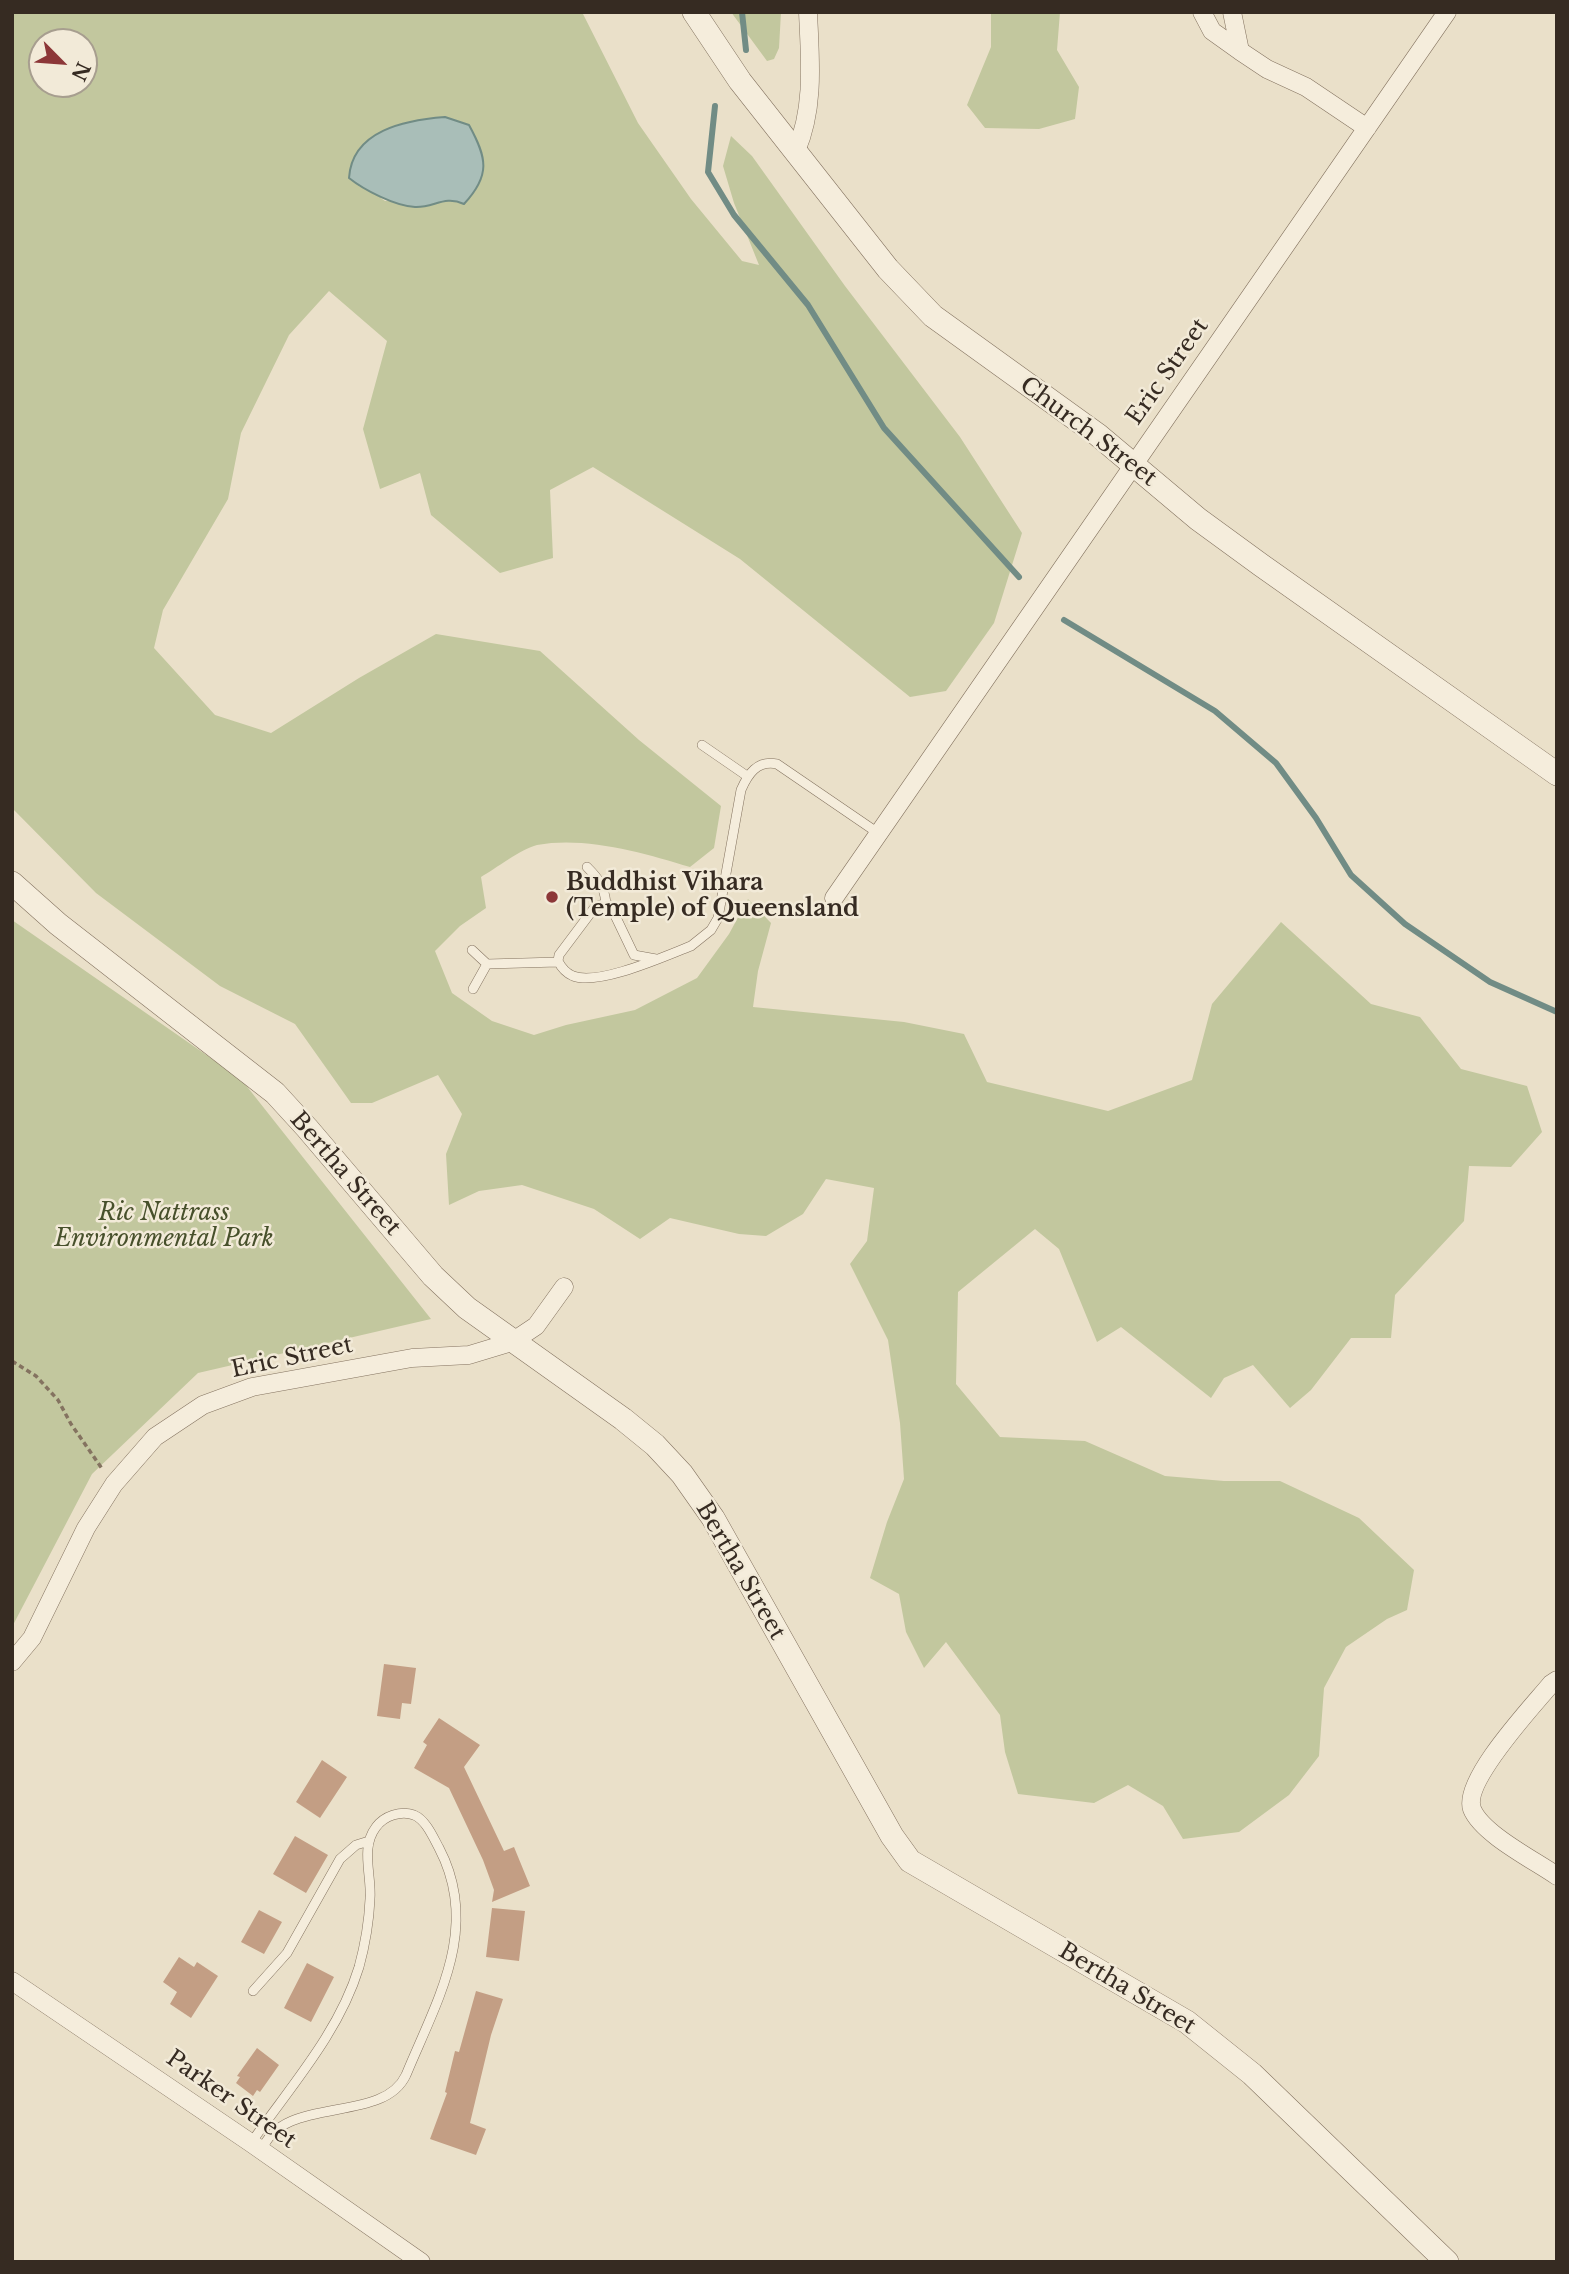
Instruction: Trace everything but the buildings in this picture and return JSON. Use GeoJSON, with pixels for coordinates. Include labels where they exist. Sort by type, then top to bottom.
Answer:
{"type":"FeatureCollection","features":[{"type":"Feature","properties":{"kind":"street","name":"Church Street"},"geometry":{"type":"LineString","coordinates":[[694,12],[740,81],[888,269],[933,316],[1098,435],[1199,519],[1261,565],[1557,774]]}},
{"type":"Feature","properties":{"kind":"street"},"geometry":{"type":"LineString","coordinates":[[796,151],[805,131],[810,104],[808,12]]}},
{"type":"Feature","properties":{"kind":"street"},"geometry":{"type":"LineString","coordinates":[[1202,12],[1212,31],[1240,51],[1267,69],[1306,87],[1367,128]]}},
{"type":"Feature","properties":{"kind":"street"},"geometry":{"type":"LineString","coordinates":[[1232,12],[1240,51]]}},
{"type":"Feature","properties":{"kind":"street","name":"Eric Street"},"geometry":{"type":"LineString","coordinates":[[834,898],[1447,12]]}},
{"type":"Feature","properties":{"kind":"street","name":"Bertha Street"},"geometry":{"type":"LineString","coordinates":[[12,883],[58,925],[275,1093],[433,1276],[467,1308],[623,1419],[655,1445],[682,1474],[713,1518],[892,1836],[910,1861],[1187,2022],[1252,2074],[1447,2262]]}},
{"type":"Feature","properties":{"kind":"street","name":"Eric Street"},"geometry":{"type":"LineString","coordinates":[[12,1662],[32,1638],[86,1528],[114,1484],[155,1437],[203,1405],[251,1387],[412,1358],[469,1355],[512,1342],[536,1326],[564,1287]]}},
{"type":"Feature","properties":{"kind":"street"},"geometry":{"type":"LineString","coordinates":[[1557,1680],[1491,1756],[1470,1797],[1473,1811],[1486,1828],[1557,1875]]}},
{"type":"Feature","properties":{"kind":"street","name":"Parker Street"},"geometry":{"type":"LineString","coordinates":[[12,1981],[421,2262]]}},
{"type":"Feature","properties":{"kind":"lane"},"geometry":{"type":"LineString","coordinates":[[702,745],[747,776]]}},
{"type":"Feature","properties":{"kind":"lane"},"geometry":{"type":"LineString","coordinates":[[472,950],[487,964],[558,962],[570,975],[585,978],[622,972],[691,946],[711,930],[718,918],[736,807],[747,776],[761,764],[777,764],[878,833]]}},
{"type":"Feature","properties":{"kind":"lane"},"geometry":{"type":"LineString","coordinates":[[587,867],[605,889],[606,903],[611,907],[634,956],[656,959]]}},
{"type":"Feature","properties":{"kind":"lane"},"geometry":{"type":"LineString","coordinates":[[558,962],[559,955],[594,907],[606,903]]}},
{"type":"Feature","properties":{"kind":"lane"},"geometry":{"type":"LineString","coordinates":[[472,989],[487,964]]}},
{"type":"Feature","properties":{"kind":"lane"},"geometry":{"type":"LineString","coordinates":[[405,1813],[422,1820],[441,1852],[452,1879],[457,1923],[455,1946],[442,1986],[406,2075],[395,2091],[383,2099],[347,2106],[287,2124],[257,2147],[328,2033],[350,1992],[364,1948],[371,1879],[367,1858],[369,1841],[376,1826],[385,1819],[405,1813]]}},
{"type":"Feature","properties":{"kind":"lane"},"geometry":{"type":"LineString","coordinates":[[253,1992],[287,1953],[340,1859],[356,1845],[369,1841]]}},
{"type":"Feature","properties":{"kind":"path"},"geometry":{"type":"LineString","coordinates":[[12,1360],[36,1376],[58,1400],[83,1444],[114,1484]]}},
{"type":"Feature","properties":{"kind":"green space"},"geometry":{"type":"Polygon","coordinates":[[[12,12],[582,12],[638,123],[691,199],[742,261],[759,265],[734,203],[723,166],[731,136],[752,156],[845,286],[960,437],[1022,533],[994,623],[946,691],[910,697],[740,559],[593,467],[550,490],[553,558],[500,573],[431,515],[420,473],[380,489],[363,429],[387,341],[329,291],[289,335],[241,433],[228,499],[163,610],[154,648],[215,715],[271,733],[436,634],[540,651],[639,740],[721,806],[714,848],[690,867],[614,847],[555,843],[531,847],[481,877],[486,908],[460,926],[435,951],[452,993],[492,1021],[534,1035],[635,1010],[697,978],[729,934],[748,899],[771,923],[758,971],[753,1007],[904,1022],[964,1034],[987,1082],[1108,1111],[1192,1080],[1212,1004],[1281,922],[1371,1004],[1420,1017],[1461,1069],[1527,1086],[1542,1132],[1511,1167],[1469,1166],[1464,1221],[1395,1295],[1391,1338],[1351,1338],[1311,1390],[1290,1408],[1253,1365],[1224,1378],[1211,1398],[1121,1327],[1097,1342],[1059,1249],[1035,1229],[958,1292],[956,1384],[1000,1437],[1085,1441],[1165,1476],[1224,1481],[1280,1481],[1359,1518],[1414,1570],[1407,1610],[1387,1619],[1346,1647],[1324,1688],[1319,1756],[1289,1795],[1239,1832],[1183,1839],[1163,1806],[1128,1785],[1094,1803],[1018,1794],[1005,1752],[1000,1715],[946,1642],[924,1668],[906,1632],[899,1594],[870,1578],[887,1522],[904,1479],[900,1423],[888,1340],[850,1264],[867,1241],[874,1188],[826,1179],[803,1214],[766,1236],[739,1234],[670,1218],[640,1239],[594,1209],[522,1185],[479,1191],[449,1205],[446,1154],[462,1114],[438,1075],[372,1103],[351,1103],[295,1024],[220,986],[96,893],[12,808],[12,12]],[[479,144],[359,186],[385,201],[414,207],[453,199],[464,203],[476,189],[482,176],[482,153],[479,144]]]}},
{"type":"Feature","properties":{"kind":"green space"},"geometry":{"type":"Polygon","coordinates":[[[731,12],[781,12],[779,48],[774,59],[767,61],[731,12]]]}},
{"type":"Feature","properties":{"kind":"green space"},"geometry":{"type":"Polygon","coordinates":[[[991,12],[1060,12],[1057,50],[1079,87],[1075,119],[1039,129],[985,128],[967,105],[991,47],[991,12]]]}},
{"type":"Feature","properties":{"kind":"green space","name":"Ric Nattrass Environmental Park"},"geometry":{"type":"Polygon","coordinates":[[[12,920],[241,1079],[431,1319],[198,1373],[92,1474],[12,1627],[12,920]]]}},
{"type":"Feature","properties":{"kind":"water"},"geometry":{"type":"Polygon","coordinates":[[[445,117],[469,125],[480,147],[482,175],[473,194],[464,204],[445,201],[415,207],[398,204],[380,197],[349,178],[352,162],[370,138],[398,125],[445,117]]]}},
{"type":"Feature","properties":{"kind":"waterway"},"geometry":{"type":"LineString","coordinates":[[742,12],[746,50]]}},
{"type":"Feature","properties":{"kind":"waterway"},"geometry":{"type":"LineString","coordinates":[[715,106],[708,172],[734,215],[808,305],[884,428],[1019,577]]}},
{"type":"Feature","properties":{"kind":"waterway"},"geometry":{"type":"LineString","coordinates":[[1064,620],[1215,711],[1276,763],[1316,818],[1351,875],[1405,924],[1490,982],[1557,1012]]}},
{"type":"Feature","properties":{"kind":"place","name":"Buddhist Vihara (Temple) of Queensland"},"geometry":{"type":"Point","coordinates":[552,897]}}]}
